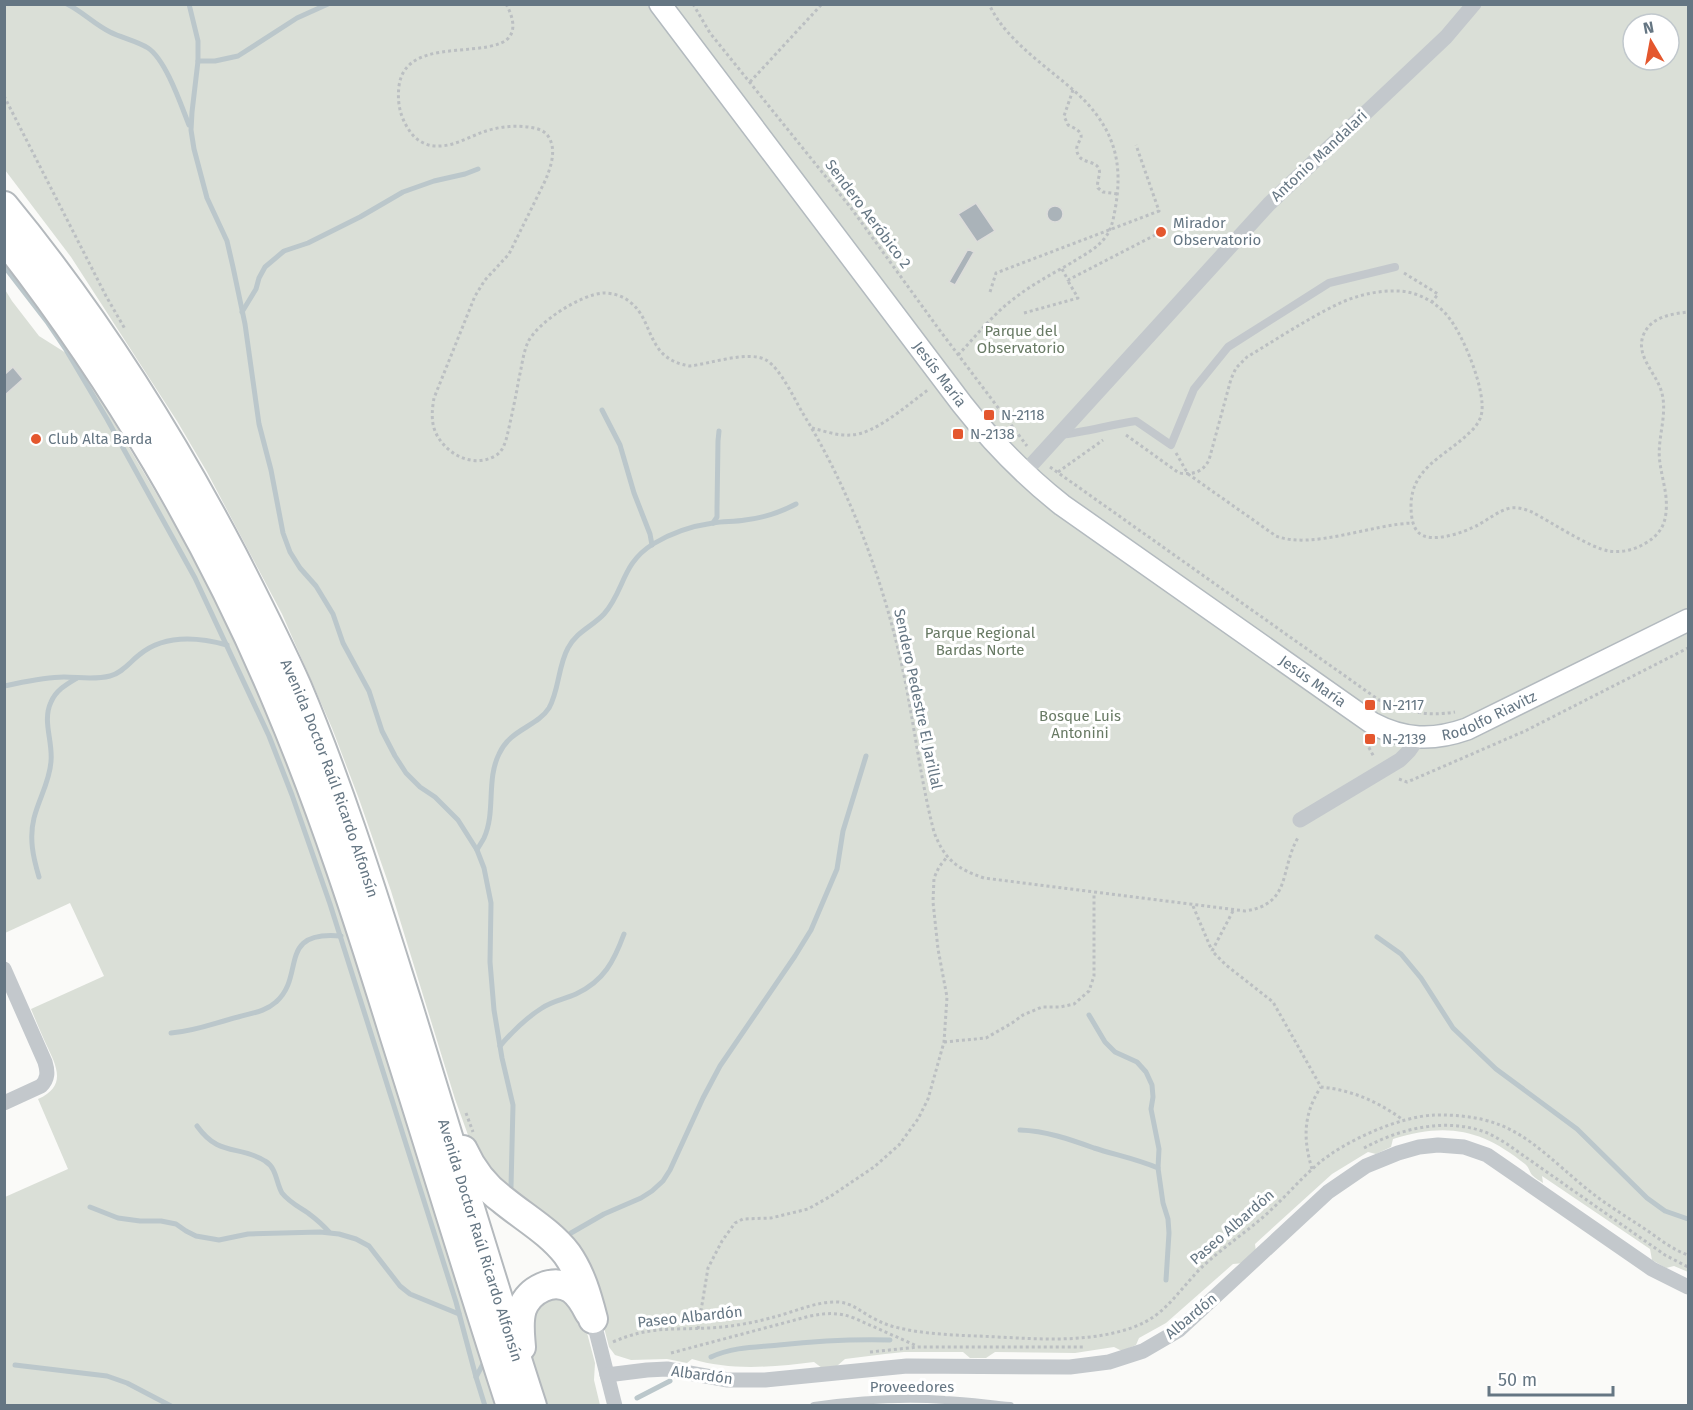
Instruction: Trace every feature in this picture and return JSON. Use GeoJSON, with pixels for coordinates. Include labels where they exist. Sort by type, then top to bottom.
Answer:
{"type":"FeatureCollection","features":[{"type":"Feature","properties":{"kind":"highway","name":"Avenida Doctor Raúl Ricardo Alfonsín"},"geometry":{"type":"LineString","coordinates":[[4,206],[74,296],[137,390],[207,507],[271,630],[308,715],[369,879],[433,1088],[516,1397]]}},
{"type":"Feature","properties":{"kind":"highway","name":"Avenida Doctor Raúl Ricardo Alfonsín"},"geometry":{"type":"LineString","coordinates":[[4,238],[79,340],[159,466],[212,562],[278,701],[308,776],[352,899],[516,1397]]}},
{"type":"Feature","properties":{"kind":"highway"},"geometry":{"type":"LineString","coordinates":[[433,1088],[466,1158],[483,1182],[501,1199],[548,1234],[566,1252],[580,1275],[593,1319]]}},
{"type":"Feature","properties":{"kind":"highway"},"geometry":{"type":"LineString","coordinates":[[516,1397],[520,1319],[527,1300],[534,1292],[553,1285],[573,1290],[593,1319]]}},
{"type":"Feature","properties":{"kind":"main road","name":"Jesús María"},"geometry":{"type":"LineString","coordinates":[[660,4],[962,404],[1024,473],[1062,505],[1372,723],[1395,733],[1418,738]]}},
{"type":"Feature","properties":{"kind":"main road","name":"Rodolfo Riavitz"},"geometry":{"type":"LineString","coordinates":[[1418,738],[1441,737],[1467,729],[1689,620]]}},
{"type":"Feature","properties":{"kind":"street","name":"Antonio Mandalari"},"geometry":{"type":"LineString","coordinates":[[1024,473],[1269,204],[1446,37],[1474,4]]}},
{"type":"Feature","properties":{"kind":"street"},"geometry":{"type":"LineString","coordinates":[[1301,825],[1396,763],[1409,751],[1418,738]]}},
{"type":"Feature","properties":{"kind":"street"},"geometry":{"type":"LineString","coordinates":[[4,969],[47,1067],[46,1078],[40,1086],[4,1103]]}},
{"type":"Feature","properties":{"kind":"street","name":"Albardón"},"geometry":{"type":"LineString","coordinates":[[607,1375],[667,1369],[728,1380],[765,1380],[907,1366],[1070,1367],[1108,1362],[1143,1351],[1179,1330],[1318,1200],[1347,1178],[1387,1157],[1419,1147],[1438,1145],[1464,1147],[1494,1159],[1646,1266],[1670,1280],[1689,1287]]}},
{"type":"Feature","properties":{"kind":"street"},"geometry":{"type":"LineString","coordinates":[[593,1319],[615,1406]]}},
{"type":"Feature","properties":{"kind":"lane"},"geometry":{"type":"LineString","coordinates":[[1058,435],[1136,421],[1172,445],[1194,389],[1228,347],[1329,283],[1395,267]]}},
{"type":"Feature","properties":{"kind":"lane","name":"Proveedores"},"geometry":{"type":"LineString","coordinates":[[814,1406],[851,1401],[901,1399],[945,1400],[1010,1406]]}},
{"type":"Feature","properties":{"kind":"path","name":"Sendero Pedestre El Jarillal"},"geometry":{"type":"LineString","coordinates":[[507,4],[513,25],[512,34],[506,40],[489,46],[445,51],[425,56],[413,63],[405,71],[400,81],[398,105],[410,132],[419,141],[439,146],[484,132],[514,126],[538,128],[550,138],[552,147],[551,168],[509,254],[485,280],[475,296],[438,388],[432,410],[434,430],[439,440],[455,455],[474,460],[495,456],[501,451],[506,443],[524,354],[532,335],[549,320],[576,303],[604,293],[629,301],[641,316],[655,344],[671,360],[681,365],[690,366],[752,356],[768,361],[779,373],[835,470],[884,597],[902,667],[930,818],[939,846],[947,857]]}},
{"type":"Feature","properties":{"kind":"path","name":"Sendero Aeróbico 2"},"geometry":{"type":"LineString","coordinates":[[693,4],[703,23],[851,208],[1022,440]]}},
{"type":"Feature","properties":{"kind":"path"},"geometry":{"type":"LineString","coordinates":[[750,82],[822,4]]}},
{"type":"Feature","properties":{"kind":"path"},"geometry":{"type":"LineString","coordinates":[[958,355],[1006,305],[1027,289],[1097,247],[1110,230],[1118,194],[1116,150],[1109,132],[1098,116],[1073,90],[1007,32],[993,14],[989,4]]}},
{"type":"Feature","properties":{"kind":"path"},"geometry":{"type":"LineString","coordinates":[[1073,90],[1064,116],[1068,125],[1077,129],[1081,134],[1082,138],[1077,146],[1079,156],[1099,169],[1097,185],[1100,190],[1108,194],[1118,194]]}},
{"type":"Feature","properties":{"kind":"path"},"geometry":{"type":"LineString","coordinates":[[990,292],[996,273],[1159,211],[1136,145]]}},
{"type":"Feature","properties":{"kind":"path"},"geometry":{"type":"LineString","coordinates":[[1068,280],[1161,232]]}},
{"type":"Feature","properties":{"kind":"path"},"geometry":{"type":"LineString","coordinates":[[1395,267],[1438,294],[1432,302]]}},
{"type":"Feature","properties":{"kind":"path"},"geometry":{"type":"LineString","coordinates":[[1024,313],[1078,298],[1062,268]]}},
{"type":"Feature","properties":{"kind":"path"},"geometry":{"type":"LineString","coordinates":[[1188,474],[1198,472],[1209,460],[1231,380],[1236,368],[1247,357],[1347,300],[1384,291],[1401,291],[1417,294],[1446,313],[1455,326],[1477,376],[1483,404],[1481,418],[1473,429],[1460,442],[1433,461],[1422,472],[1415,484],[1411,498],[1411,510],[1417,531],[1423,536],[1434,538],[1462,532],[1500,512],[1511,508],[1522,508],[1608,551],[1623,552],[1639,548],[1653,540],[1662,528],[1666,513],[1666,495],[1659,452],[1664,404],[1661,391],[1643,356],[1642,337],[1654,321],[1664,316],[1689,312]]}},
{"type":"Feature","properties":{"kind":"path"},"geometry":{"type":"LineString","coordinates":[[812,428],[849,436],[863,433],[882,423],[932,387]]}},
{"type":"Feature","properties":{"kind":"path"},"geometry":{"type":"LineString","coordinates":[[1123,434],[1172,468],[1188,474],[1276,536],[1286,540],[1309,540],[1413,523]]}},
{"type":"Feature","properties":{"kind":"path"},"geometry":{"type":"LineString","coordinates":[[1109,436],[1058,472],[1379,700],[1412,712],[1425,714],[1460,711]]}},
{"type":"Feature","properties":{"kind":"path"},"geometry":{"type":"LineString","coordinates":[[1172,445],[1188,474]]}},
{"type":"Feature","properties":{"kind":"path"},"geometry":{"type":"LineString","coordinates":[[1403,781],[1412,780],[1506,740],[1689,648]]}},
{"type":"Feature","properties":{"kind":"path"},"geometry":{"type":"LineString","coordinates":[[698,1329],[708,1268],[722,1241],[735,1223],[743,1219],[793,1214],[808,1209],[831,1196],[874,1167],[899,1145],[918,1119],[928,1099],[944,1042],[947,997],[938,949],[933,902],[934,878],[947,857],[957,866],[984,878],[1233,911],[1255,910],[1274,899],[1279,890],[1301,825]]}},
{"type":"Feature","properties":{"kind":"path"},"geometry":{"type":"LineString","coordinates":[[944,1042],[986,1038],[1023,1014],[1042,1007],[1074,1004],[1089,991],[1094,976],[1094,893]]}},
{"type":"Feature","properties":{"kind":"path"},"geometry":{"type":"LineString","coordinates":[[1193,906],[1212,951],[1273,1002],[1322,1087]]}},
{"type":"Feature","properties":{"kind":"path"},"geometry":{"type":"LineString","coordinates":[[1212,951],[1233,911]]}},
{"type":"Feature","properties":{"kind":"path"},"geometry":{"type":"LineString","coordinates":[[1322,1087],[1339,1089],[1377,1102],[1403,1120]]}},
{"type":"Feature","properties":{"kind":"path"},"geometry":{"type":"LineString","coordinates":[[1312,1169],[1308,1156],[1306,1127],[1313,1098],[1322,1087]]}},
{"type":"Feature","properties":{"kind":"path","name":"Paseo Albardón"},"geometry":{"type":"LineString","coordinates":[[614,1347],[612,1342],[646,1331],[747,1324],[831,1302],[847,1304],[896,1327],[940,1334],[1070,1339],[1122,1330],[1152,1318],[1169,1305],[1208,1262],[1266,1214],[1312,1169],[1338,1150],[1403,1120],[1426,1116],[1491,1121],[1506,1127],[1533,1143],[1611,1207],[1674,1249],[1689,1255]]}},
{"type":"Feature","properties":{"kind":"path"},"geometry":{"type":"LineString","coordinates":[[1361,1150],[1382,1139],[1417,1128],[1456,1126],[1484,1131],[1507,1144],[1665,1255],[1689,1267]]}},
{"type":"Feature","properties":{"kind":"path"},"geometry":{"type":"LineString","coordinates":[[685,1355],[664,1355],[810,1316],[833,1313],[854,1318],[918,1347]]}},
{"type":"Feature","properties":{"kind":"path"},"geometry":{"type":"LineString","coordinates":[[870,1352],[918,1347],[1090,1347]]}},
{"type":"Feature","properties":{"kind":"green space","name":"Parque Regional Bardas Norte"},"geometry":{"type":"Polygon","coordinates":[[[4,5],[1688,5],[1688,1272],[1674,1266],[1666,1268],[1652,1260],[1650,1249],[1542,1176],[1543,1183],[1532,1175],[1525,1164],[1494,1143],[1463,1132],[1430,1131],[1393,1139],[1391,1147],[1376,1154],[1368,1152],[1332,1174],[1255,1244],[1256,1252],[1244,1263],[1233,1264],[1166,1323],[1139,1338],[1136,1345],[1122,1351],[1114,1347],[1075,1353],[995,1352],[986,1358],[970,1358],[963,1352],[904,1352],[845,1359],[837,1366],[822,1368],[814,1362],[737,1367],[692,1359],[687,1363],[667,1359],[631,1360],[615,1355],[609,1347],[599,1308],[481,1171],[455,1099],[391,891],[359,799],[332,728],[282,614],[207,472],[177,421],[71,257],[5,170],[4,5]]]}},
{"type":"Feature","properties":{"kind":"green space"},"geometry":{"type":"Polygon","coordinates":[[[4,288],[39,336],[66,353],[90,382],[181,535],[246,661],[297,786],[329,876],[464,1297],[494,1405],[5,1405],[5,1197],[68,1169],[38,1099],[53,1088],[57,1075],[31,1009],[104,976],[70,903],[5,933],[4,288]]]}},
{"type":"Feature","properties":{"kind":"green space"},"geometry":{"type":"Polygon","coordinates":[[[555,1298],[567,1299],[586,1329],[595,1363],[594,1380],[600,1405],[545,1405],[526,1342],[537,1308],[542,1303],[555,1298]]]}},
{"type":"Feature","properties":{"kind":"building"},"geometry":{"type":"Polygon","coordinates":[[[976,203],[995,231],[977,242],[958,214],[976,203]]]}},
{"type":"Feature","properties":{"kind":"building"},"geometry":{"type":"Polygon","coordinates":[[[1052,206],[1058,206],[1063,214],[1061,220],[1052,222],[1047,217],[1047,211],[1052,206]]]}},
{"type":"Feature","properties":{"kind":"building"},"geometry":{"type":"Polygon","coordinates":[[[968,249],[974,252],[955,285],[949,282],[968,249]]]}},
{"type":"Feature","properties":{"kind":"building"},"geometry":{"type":"Polygon","coordinates":[[[13,367],[23,379],[4,396],[4,375],[13,367]]]}},
{"type":"Feature","properties":{"kind":"waterway"},"geometry":{"type":"LineString","coordinates":[[67,4],[104,29],[144,46],[155,54],[172,84],[189,125]]}},
{"type":"Feature","properties":{"kind":"waterway"},"geometry":{"type":"LineString","coordinates":[[189,4],[198,41],[191,130],[194,149],[207,198],[227,241],[245,324],[259,424],[271,470],[283,533],[290,552],[316,586],[333,614],[343,643],[369,691],[382,731],[395,756],[406,773],[458,820],[477,850],[484,868],[491,903],[490,962],[494,1010],[513,1105],[511,1187]]}},
{"type":"Feature","properties":{"kind":"waterway"},"geometry":{"type":"LineString","coordinates":[[198,61],[215,61],[238,56],[297,18],[328,4]]}},
{"type":"Feature","properties":{"kind":"waterway"},"geometry":{"type":"LineString","coordinates":[[242,312],[256,289],[265,267],[284,251],[308,243],[403,192],[478,169]]}},
{"type":"Feature","properties":{"kind":"waterway"},"geometry":{"type":"LineString","coordinates":[[4,266],[65,348],[107,419],[195,578],[269,736],[330,904],[456,1302],[485,1406]]}},
{"type":"Feature","properties":{"kind":"waterway"},"geometry":{"type":"LineString","coordinates":[[602,410],[620,445],[652,545]]}},
{"type":"Feature","properties":{"kind":"waterway"},"geometry":{"type":"LineString","coordinates":[[713,523],[717,517],[719,431]]}},
{"type":"Feature","properties":{"kind":"waterway"},"geometry":{"type":"LineString","coordinates":[[477,850],[488,828],[493,774],[499,754],[516,733],[538,720],[549,708],[555,694],[562,663],[571,642],[604,614],[635,560],[653,544],[682,530],[705,524],[758,518],[796,504]]}},
{"type":"Feature","properties":{"kind":"waterway"},"geometry":{"type":"LineString","coordinates":[[4,686],[49,678],[92,678],[114,675],[149,648],[170,640],[205,640],[227,645]]}},
{"type":"Feature","properties":{"kind":"waterway"},"geometry":{"type":"LineString","coordinates":[[39,877],[33,855],[32,833],[34,818],[50,768],[48,709],[59,691],[77,678]]}},
{"type":"Feature","properties":{"kind":"waterway"},"geometry":{"type":"LineString","coordinates":[[571,1233],[604,1214],[641,1198],[663,1181],[670,1170],[720,1066],[811,930],[837,869],[843,831],[866,756]]}},
{"type":"Feature","properties":{"kind":"waterway"},"geometry":{"type":"LineString","coordinates":[[500,1046],[536,1012],[594,983],[612,961],[624,934]]}},
{"type":"Feature","properties":{"kind":"waterway"},"geometry":{"type":"LineString","coordinates":[[171,1033],[197,1029],[267,1008],[276,1002],[285,991],[300,947],[308,940],[321,936],[341,936]]}},
{"type":"Feature","properties":{"kind":"waterway"},"geometry":{"type":"LineString","coordinates":[[1377,937],[1401,954],[1421,978],[1453,1028],[1496,1069],[1577,1129],[1647,1198],[1665,1211],[1688,1219]]}},
{"type":"Feature","properties":{"kind":"waterway"},"geometry":{"type":"LineString","coordinates":[[1089,1015],[1105,1042],[1115,1052],[1137,1062],[1146,1072],[1152,1085],[1151,1109],[1159,1149],[1158,1168],[1163,1203],[1168,1219],[1166,1280]]}},
{"type":"Feature","properties":{"kind":"waterway"},"geometry":{"type":"LineString","coordinates":[[197,1126],[214,1143],[255,1156],[269,1164],[282,1193],[329,1232]]}},
{"type":"Feature","properties":{"kind":"waterway"},"geometry":{"type":"LineString","coordinates":[[1020,1130],[1057,1136],[1158,1168]]}},
{"type":"Feature","properties":{"kind":"waterway"},"geometry":{"type":"LineString","coordinates":[[90,1207],[118,1218],[176,1224],[196,1236],[219,1240],[248,1234],[320,1232],[339,1234],[369,1246],[400,1286],[410,1294],[459,1314]]}},
{"type":"Feature","properties":{"kind":"waterway"},"geometry":{"type":"LineString","coordinates":[[711,1357],[727,1351],[753,1347],[834,1341],[890,1340]]}},
{"type":"Feature","properties":{"kind":"waterway"},"geometry":{"type":"LineString","coordinates":[[476,1377],[483,1364]]}},
{"type":"Feature","properties":{"kind":"waterway"},"geometry":{"type":"LineString","coordinates":[[15,1365],[107,1376],[127,1383],[171,1406]]}},
{"type":"Feature","properties":{"kind":"waterway"},"geometry":{"type":"LineString","coordinates":[[637,1398],[670,1381]]}},
{"type":"Feature","properties":{"kind":"place","name":"Mirador Observatorio"},"geometry":{"type":"Point","coordinates":[1161,232]}},
{"type":"Feature","properties":{"kind":"place","name":"N-2118"},"geometry":{"type":"Point","coordinates":[989,415]}},
{"type":"Feature","properties":{"kind":"place","name":"N-2138"},"geometry":{"type":"Point","coordinates":[958,434]}},
{"type":"Feature","properties":{"kind":"place","name":"Club Alta Barda"},"geometry":{"type":"Point","coordinates":[36,439]}},
{"type":"Feature","properties":{"kind":"place","name":"N-2117"},"geometry":{"type":"Point","coordinates":[1370,705]}},
{"type":"Feature","properties":{"kind":"place","name":"N-2139"},"geometry":{"type":"Point","coordinates":[1370,739]}},
{"type":"Feature","properties":{"kind":"park label","name":"Parque del Observatorio"},"geometry":{"type":"Point","coordinates":[1021,340]}},
{"type":"Feature","properties":{"kind":"park label","name":"Bosque Luis Antonini"},"geometry":{"type":"Point","coordinates":[1080,724]}}]}
